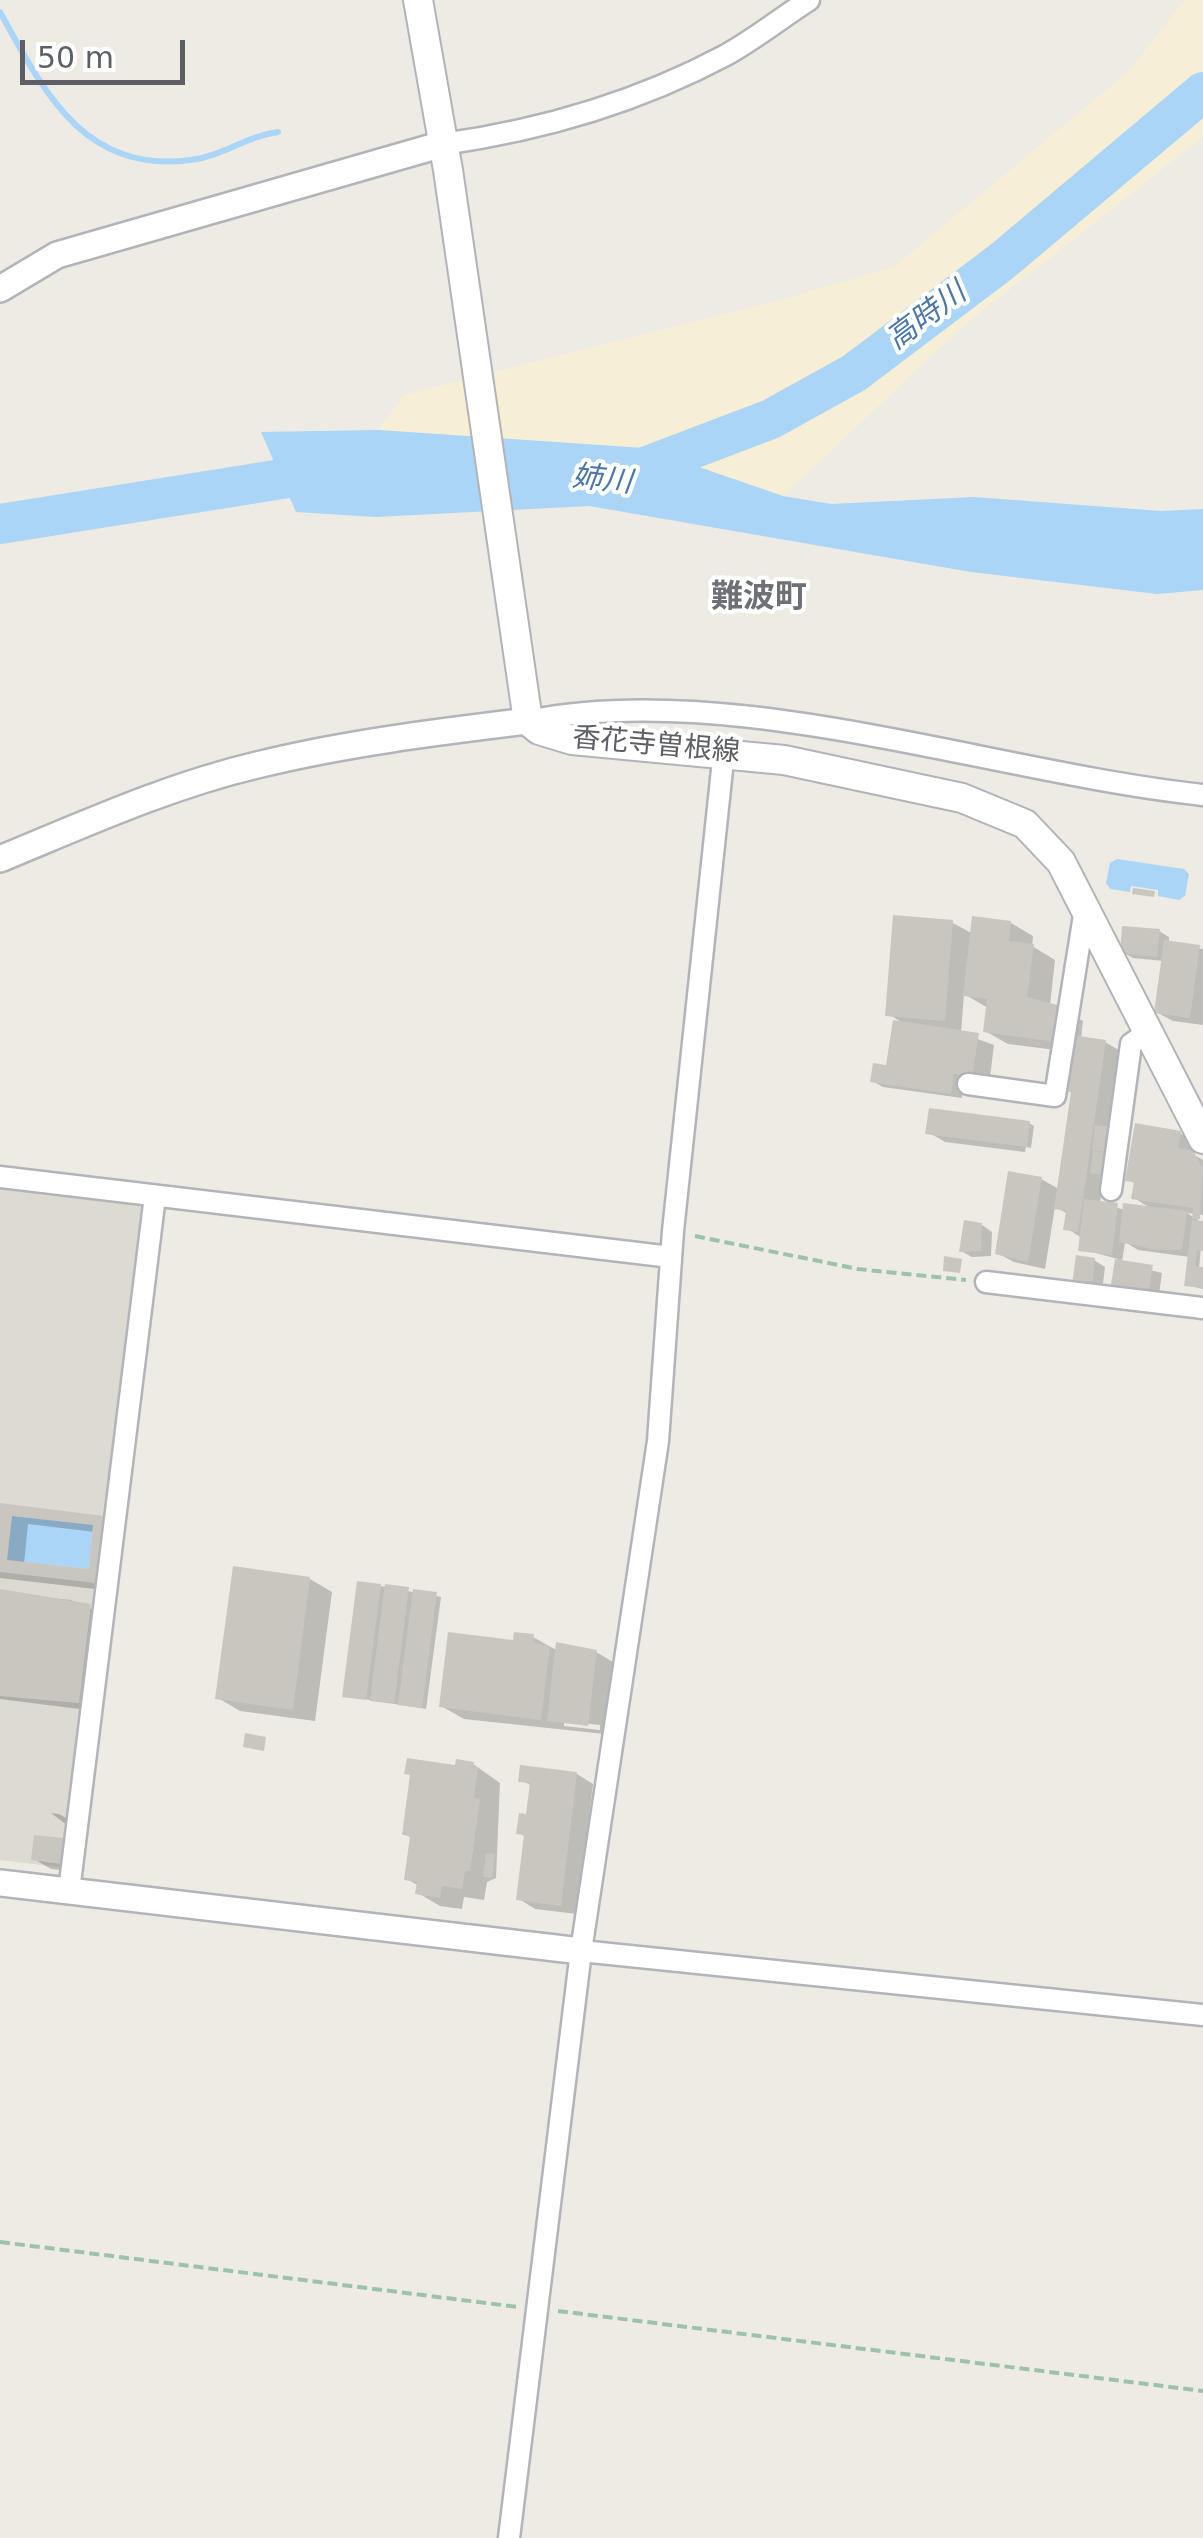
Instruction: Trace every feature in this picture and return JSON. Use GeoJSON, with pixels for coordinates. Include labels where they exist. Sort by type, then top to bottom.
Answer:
{"type":"FeatureCollection","features":[{"type":"Feature","properties":{"kind":"main road"},"geometry":{"type":"LineString","coordinates":[[418,0],[446,157],[528,721]]}},
{"type":"Feature","properties":{"kind":"main road","name":"香花寺曽根線"},"geometry":{"type":"LineString","coordinates":[[528,721],[539,730],[572,740],[724,751],[962,798],[1009,815],[1050,847],[1203,1139]]}},
{"type":"Feature","properties":{"kind":"street"},"geometry":{"type":"LineString","coordinates":[[0,289],[56,255],[446,157],[621,104],[727,54],[809,0]]}},
{"type":"Feature","properties":{"kind":"street"},"geometry":{"type":"LineString","coordinates":[[0,859],[144,800],[256,765],[431,733],[593,711],[735,718],[844,733],[1117,786],[1203,796]]}},
{"type":"Feature","properties":{"kind":"street"},"geometry":{"type":"LineString","coordinates":[[509,2538],[581,1951],[658,1441],[671,1257],[724,751]]}},
{"type":"Feature","properties":{"kind":"street"},"geometry":{"type":"LineString","coordinates":[[968,1084],[1055,1096],[1085,909]]}},
{"type":"Feature","properties":{"kind":"street"},"geometry":{"type":"LineString","coordinates":[[1111,1190],[1131,1044],[1148,1032]]}},
{"type":"Feature","properties":{"kind":"street"},"geometry":{"type":"LineString","coordinates":[[0,1177],[671,1257]]}},
{"type":"Feature","properties":{"kind":"street"},"geometry":{"type":"LineString","coordinates":[[69,1890],[154,1196]]}},
{"type":"Feature","properties":{"kind":"street"},"geometry":{"type":"LineString","coordinates":[[986,1282],[1203,1308]]}},
{"type":"Feature","properties":{"kind":"street"},"geometry":{"type":"LineString","coordinates":[[0,1883],[581,1951],[1203,2016]]}},
{"type":"Feature","properties":{"kind":"path"},"geometry":{"type":"LineString","coordinates":[[674,1231],[858,1269],[986,1282]]}},
{"type":"Feature","properties":{"kind":"path"},"geometry":{"type":"LineString","coordinates":[[0,2242],[1203,2392]]}},
{"type":"Feature","properties":{"kind":"shaded area"},"geometry":{"type":"Polygon","coordinates":[[[0,1186],[140,1201],[148,1213],[66,1868],[0,1860],[0,1186]]]}},
{"type":"Feature","properties":{"kind":"sand"},"geometry":{"type":"Polygon","coordinates":[[[1185,0],[1203,0],[1203,137],[961,328],[783,496],[644,448],[379,430],[404,395],[777,301],[894,267],[1129,71],[1185,0]]]}},
{"type":"Feature","properties":{"kind":"water"},"geometry":{"type":"Polygon","coordinates":[[[379,430],[644,448],[783,496],[831,504],[974,497],[1161,511],[1203,509],[1203,590],[1157,594],[971,572],[589,506],[376,517],[296,512],[261,432],[379,430]]]}},
{"type":"Feature","properties":{"kind":"water"},"geometry":{"type":"Polygon","coordinates":[[[1117,859],[1184,869],[1189,874],[1185,896],[1179,900],[1158,896],[1158,890],[1131,886],[1130,892],[1110,889],[1106,883],[1110,863],[1117,859]]]}},
{"type":"Feature","properties":{"kind":"water"},"geometry":{"type":"Polygon","coordinates":[[[12,1516],[93,1525],[89,1569],[7,1560],[12,1516]]]}},
{"type":"Feature","properties":{"kind":"building"},"geometry":{"type":"Polygon","coordinates":[[[1133,888],[1155,891],[1154,897],[1132,894],[1133,888]]]}},
{"type":"Feature","properties":{"kind":"building"},"geometry":{"type":"Polygon","coordinates":[[[893,915],[953,920],[945,1021],[885,1016],[893,915]]]}},
{"type":"Feature","properties":{"kind":"building"},"geometry":{"type":"Polygon","coordinates":[[[972,916],[1011,921],[1009,941],[1034,944],[1027,997],[1061,1006],[1057,1042],[983,1032],[987,999],[963,996],[972,916]]]}},
{"type":"Feature","properties":{"kind":"building"},"geometry":{"type":"Polygon","coordinates":[[[1122,926],[1160,929],[1157,957],[1120,953],[1122,926]]]}},
{"type":"Feature","properties":{"kind":"building"},"geometry":{"type":"Polygon","coordinates":[[[1164,940],[1200,945],[1190,1018],[1154,1013],[1164,940]]]}},
{"type":"Feature","properties":{"kind":"building"},"geometry":{"type":"Polygon","coordinates":[[[893,1020],[979,1033],[972,1077],[954,1074],[951,1094],[870,1082],[873,1063],[886,1065],[893,1020]]]}},
{"type":"Feature","properties":{"kind":"building"},"geometry":{"type":"Polygon","coordinates":[[[1072,1035],[1106,1040],[1090,1150],[1086,1149],[1090,1151],[1078,1232],[1063,1230],[1066,1211],[1054,1209],[1071,1092],[1064,1091],[1072,1035]]]}},
{"type":"Feature","properties":{"kind":"building"},"geometry":{"type":"Polygon","coordinates":[[[929,1108],[1030,1121],[1027,1147],[925,1134],[929,1108]]]}},
{"type":"Feature","properties":{"kind":"building"},"geometry":{"type":"Polygon","coordinates":[[[1135,1123],[1181,1131],[1178,1148],[1193,1151],[1203,1168],[1200,1219],[1192,1219],[1193,1208],[1131,1199],[1134,1182],[1125,1181],[1135,1123]]]}},
{"type":"Feature","properties":{"kind":"building"},"geometry":{"type":"Polygon","coordinates":[[[1095,1125],[1109,1127],[1106,1152],[1092,1150],[1095,1125]]]}},
{"type":"Feature","properties":{"kind":"building"},"geometry":{"type":"Polygon","coordinates":[[[1093,1151],[1105,1153],[1102,1175],[1090,1173],[1093,1151]]]}},
{"type":"Feature","properties":{"kind":"building"},"geometry":{"type":"Polygon","coordinates":[[[1008,1171],[1042,1177],[1028,1262],[995,1254],[1008,1171]]]}},
{"type":"Feature","properties":{"kind":"building"},"geometry":{"type":"Polygon","coordinates":[[[1084,1199],[1118,1203],[1112,1255],[1078,1251],[1084,1199]]]}},
{"type":"Feature","properties":{"kind":"building"},"geometry":{"type":"Polygon","coordinates":[[[1123,1203],[1187,1211],[1182,1250],[1158,1250],[1119,1242],[1123,1203]]]}},
{"type":"Feature","properties":{"kind":"building"},"geometry":{"type":"Polygon","coordinates":[[[964,1220],[982,1223],[981,1251],[959,1252],[964,1220]]]}},
{"type":"Feature","properties":{"kind":"building"},"geometry":{"type":"Polygon","coordinates":[[[1192,1220],[1203,1221],[1203,1251],[1197,1250],[1195,1266],[1203,1267],[1203,1288],[1184,1286],[1192,1220]]]}},
{"type":"Feature","properties":{"kind":"building"},"geometry":{"type":"Polygon","coordinates":[[[1076,1255],[1095,1258],[1092,1287],[1072,1285],[1076,1255]]]}},
{"type":"Feature","properties":{"kind":"building"},"geometry":{"type":"Polygon","coordinates":[[[944,1256],[962,1259],[960,1273],[943,1271],[944,1256]]]}},
{"type":"Feature","properties":{"kind":"building"},"geometry":{"type":"Polygon","coordinates":[[[1115,1259],[1153,1265],[1148,1296],[1110,1291],[1115,1259]]]}},
{"type":"Feature","properties":{"kind":"building"},"geometry":{"type":"Polygon","coordinates":[[[0,1503],[104,1516],[96,1583],[0,1572],[0,1503]],[[12,1516],[7,1560],[89,1569],[93,1525],[12,1516]]]}},
{"type":"Feature","properties":{"kind":"building"},"geometry":{"type":"Polygon","coordinates":[[[233,1566],[310,1577],[293,1710],[215,1699],[233,1566]]]}},
{"type":"Feature","properties":{"kind":"building"},"geometry":{"type":"Polygon","coordinates":[[[357,1581],[381,1584],[366,1700],[342,1697],[357,1581]]]}},
{"type":"Feature","properties":{"kind":"building"},"geometry":{"type":"Polygon","coordinates":[[[385,1584],[409,1587],[394,1704],[370,1701],[385,1584]]]}},
{"type":"Feature","properties":{"kind":"building"},"geometry":{"type":"Polygon","coordinates":[[[0,1589],[91,1604],[79,1703],[0,1696],[0,1589]]]}},
{"type":"Feature","properties":{"kind":"building"},"geometry":{"type":"Polygon","coordinates":[[[413,1589],[437,1592],[422,1708],[398,1705],[413,1589]]]}},
{"type":"Feature","properties":{"kind":"building"},"geometry":{"type":"Polygon","coordinates":[[[448,1632],[513,1640],[514,1632],[534,1634],[533,1643],[550,1646],[541,1720],[439,1707],[448,1632]]]}},
{"type":"Feature","properties":{"kind":"building"},"geometry":{"type":"Polygon","coordinates":[[[556,1642],[597,1650],[588,1726],[547,1721],[556,1642]]]}},
{"type":"Feature","properties":{"kind":"building"},"geometry":{"type":"Polygon","coordinates":[[[245,1733],[266,1737],[264,1751],[243,1747],[245,1733]]]}},
{"type":"Feature","properties":{"kind":"building"},"geometry":{"type":"Polygon","coordinates":[[[407,1758],[455,1765],[456,1759],[474,1762],[473,1767],[478,1768],[474,1798],[480,1799],[470,1871],[465,1871],[462,1889],[442,1886],[440,1898],[415,1894],[417,1882],[404,1880],[410,1836],[402,1835],[410,1775],[404,1774],[407,1758]]]}},
{"type":"Feature","properties":{"kind":"building"},"geometry":{"type":"Polygon","coordinates":[[[520,1765],[577,1772],[561,1906],[516,1900],[524,1835],[516,1834],[519,1813],[526,1814],[530,1783],[518,1782],[520,1765]]]}},
{"type":"Feature","properties":{"kind":"building"},"geometry":{"type":"Polygon","coordinates":[[[34,1835],[64,1838],[61,1864],[31,1860],[34,1835]]]}},
{"type":"Feature","properties":{"kind":"building"},"geometry":{"type":"Polygon","coordinates":[[[486,1853],[495,1854],[492,1878],[483,1877],[486,1853]]]}},
{"type":"Feature","properties":{"kind":"waterway"},"geometry":{"type":"LineString","coordinates":[[0,12],[52,98],[95,140],[122,154],[154,161],[191,160],[278,132]]}},
{"type":"Feature","properties":{"kind":"waterway","name":"高時川"},"geometry":{"type":"LineString","coordinates":[[621,476],[771,419],[854,373],[1001,262],[1203,92]]}},
{"type":"Feature","properties":{"kind":"waterway","name":"姉川"},"geometry":{"type":"LineString","coordinates":[[0,524],[332,471]]}},
{"type":"Feature","properties":{"kind":"district","name":"難波町"},"geometry":{"type":"Point","coordinates":[759,599]}}]}
